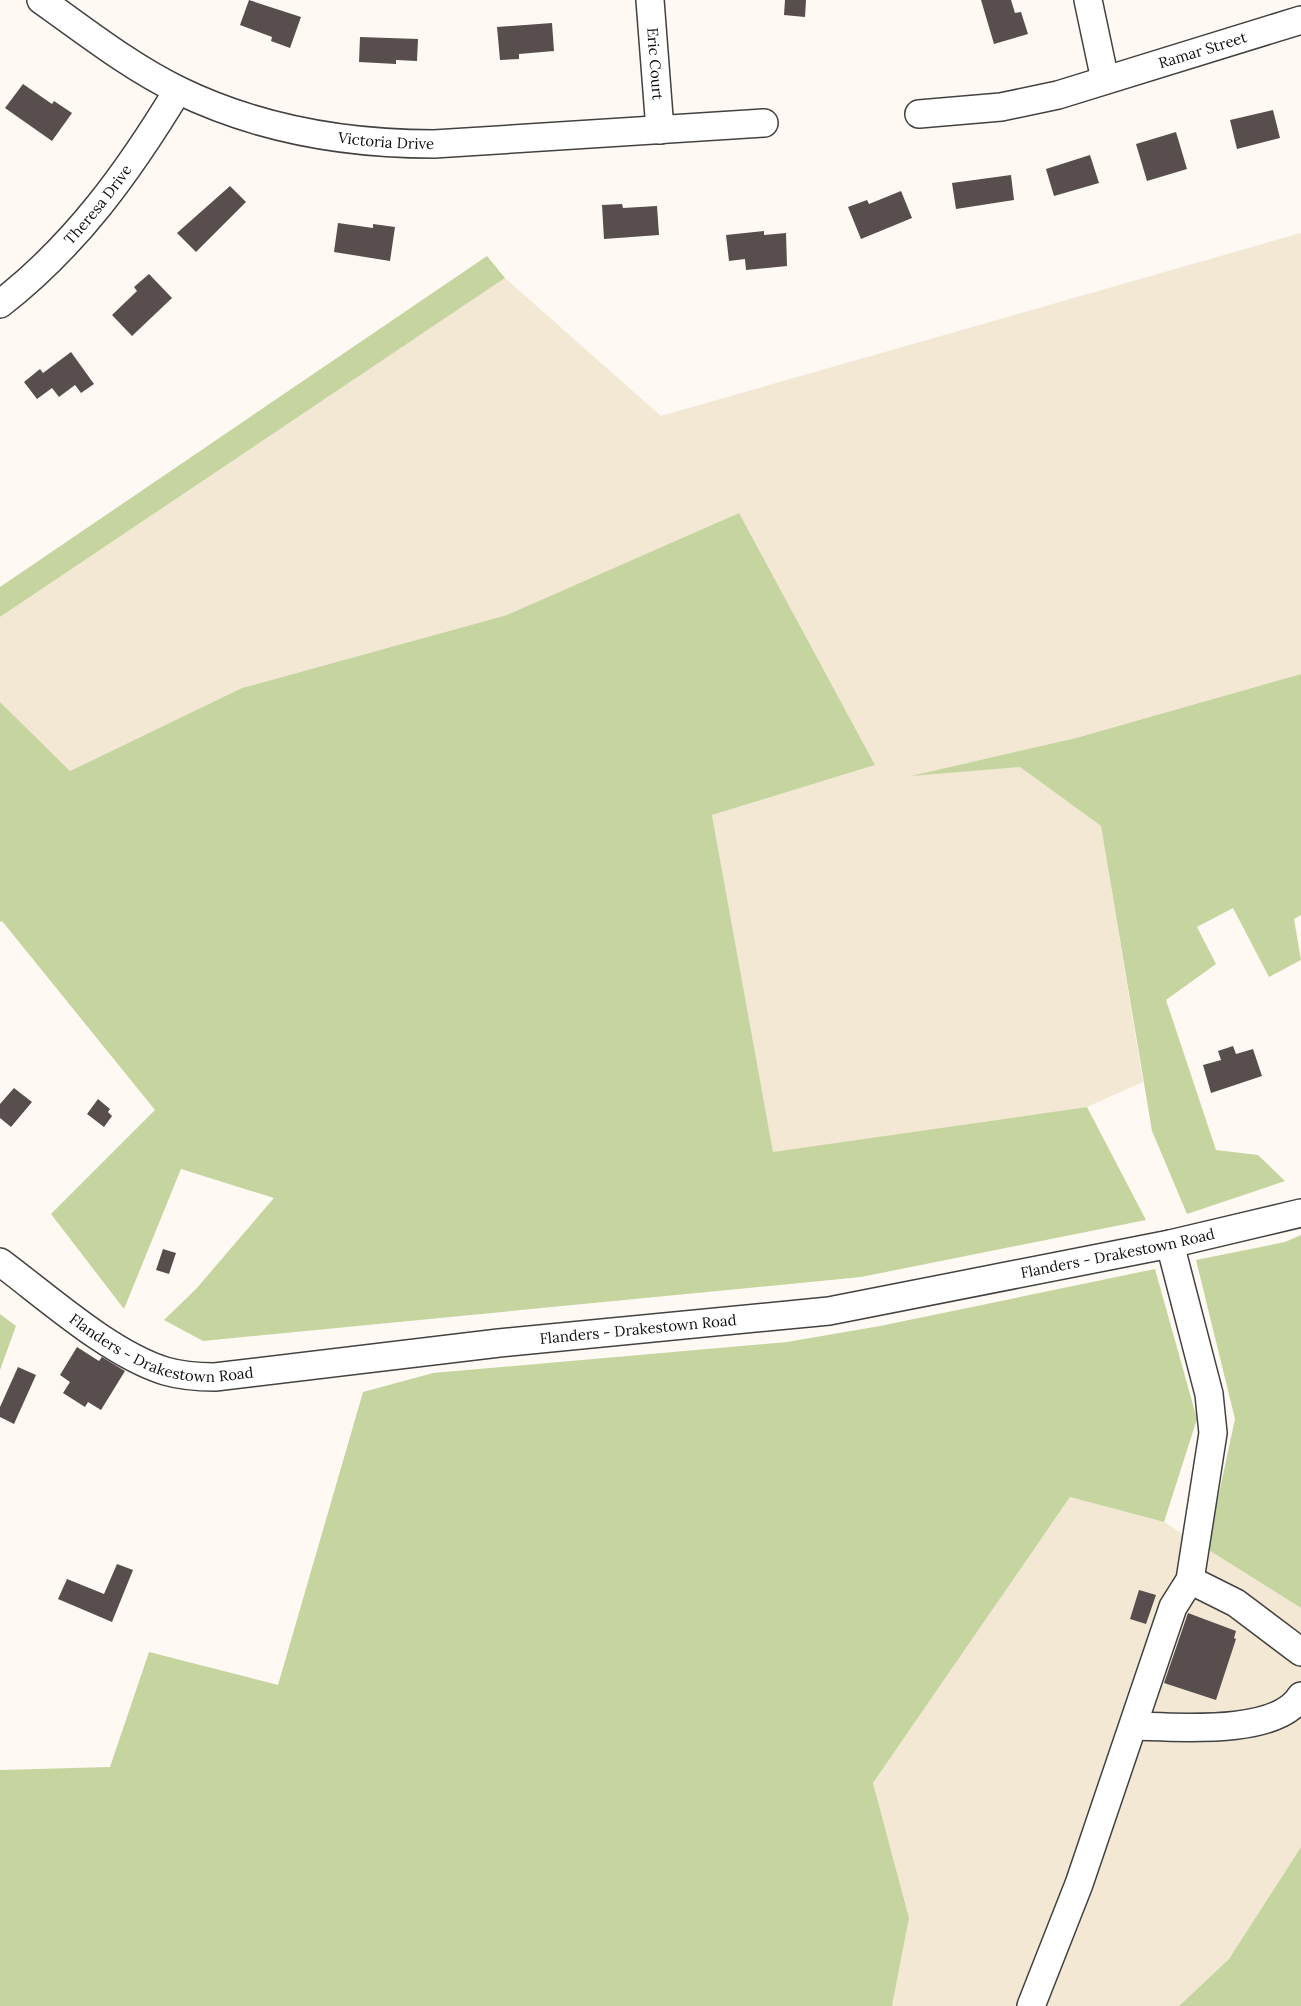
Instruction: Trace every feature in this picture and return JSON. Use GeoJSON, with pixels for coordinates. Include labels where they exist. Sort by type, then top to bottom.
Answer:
{"type":"FeatureCollection","features":[{"type":"Feature","properties":{"kind":"street","name":"Victoria Drive"},"geometry":{"type":"LineString","coordinates":[[41,0],[129,61],[178,90],[269,124],[359,141],[434,144],[764,123]]}},
{"type":"Feature","properties":{"kind":"street","name":"Eric Court"},"geometry":{"type":"LineString","coordinates":[[650,0],[660,130]]}},
{"type":"Feature","properties":{"kind":"street"},"geometry":{"type":"LineString","coordinates":[[1088,0],[1105,80]]}},
{"type":"Feature","properties":{"kind":"street","name":"Ramar Street"},"geometry":{"type":"LineString","coordinates":[[919,114],[1011,105],[1058,95],[1301,20]]}},
{"type":"Feature","properties":{"kind":"street","name":"Theresa Drive"},"geometry":{"type":"LineString","coordinates":[[0,304],[47,265],[106,199],[178,90]]}},
{"type":"Feature","properties":{"kind":"street","name":"Flanders - Drakestown Road"},"geometry":{"type":"LineString","coordinates":[[0,1262],[90,1329],[143,1363],[189,1377],[215,1377],[499,1343],[830,1311],[1170,1244],[1301,1213]]}},
{"type":"Feature","properties":{"kind":"street"},"geometry":{"type":"LineString","coordinates":[[1031,2006],[1079,1884],[1173,1607],[1190,1580],[1211,1454],[1212,1414],[1170,1244]]}},
{"type":"Feature","properties":{"kind":"street"},"geometry":{"type":"LineString","coordinates":[[1190,1580],[1236,1604],[1301,1652]]}},
{"type":"Feature","properties":{"kind":"street"},"geometry":{"type":"LineString","coordinates":[[1134,1726],[1200,1727],[1267,1720],[1296,1704],[1301,1696]]}},
{"type":"Feature","properties":{"kind":"shaded area"},"geometry":{"type":"Polygon","coordinates":[[[1301,233],[1301,674],[1076,738],[917,775],[1020,767],[1101,826],[1143,1082],[1087,1107],[773,1153],[712,815],[875,765],[739,513],[507,615],[242,688],[70,771],[0,702],[0,617],[505,278],[661,416],[1301,233]]]}},
{"type":"Feature","properties":{"kind":"shaded area"},"geometry":{"type":"Polygon","coordinates":[[[1070,1497],[1164,1522],[1301,1608],[1301,1847],[1229,1959],[1179,2006],[892,2006],[909,1918],[873,1783],[1070,1497]]]}},
{"type":"Feature","properties":{"kind":"green space"},"geometry":{"type":"Polygon","coordinates":[[[487,256],[505,278],[0,617],[0,587],[487,256]]]}},
{"type":"Feature","properties":{"kind":"green space"},"geometry":{"type":"Polygon","coordinates":[[[739,513],[875,765],[712,815],[773,1152],[1087,1107],[1146,1220],[861,1277],[203,1341],[164,1320],[196,1289],[274,1198],[181,1169],[124,1309],[51,1214],[155,1110],[2,921],[0,922],[0,702],[70,771],[242,688],[507,615],[739,513]]]}},
{"type":"Feature","properties":{"kind":"green space"},"geometry":{"type":"Polygon","coordinates":[[[1301,674],[1301,915],[1294,919],[1301,960],[1269,977],[1233,908],[1197,927],[1216,964],[1166,1000],[1216,1150],[1258,1155],[1285,1181],[1187,1214],[1152,1131],[1101,826],[1020,767],[911,776],[1076,738],[1301,674]]]}},
{"type":"Feature","properties":{"kind":"green space"},"geometry":{"type":"Polygon","coordinates":[[[1301,1235],[1301,1608],[1207,1549],[1235,1419],[1196,1260],[1285,1242],[1301,1235]]]}},
{"type":"Feature","properties":{"kind":"green space"},"geometry":{"type":"Polygon","coordinates":[[[1155,1269],[1197,1419],[1164,1522],[1070,1497],[873,1783],[909,1918],[892,2006],[0,2006],[0,1770],[110,1767],[149,1652],[278,1685],[363,1392],[433,1373],[787,1342],[880,1326],[1155,1269]]]}},
{"type":"Feature","properties":{"kind":"green space"},"geometry":{"type":"Polygon","coordinates":[[[0,1314],[16,1326],[0,1370],[0,1314]]]}},
{"type":"Feature","properties":{"kind":"green space"},"geometry":{"type":"Polygon","coordinates":[[[1301,1847],[1301,2006],[1179,2006],[1229,1959],[1301,1847]]]}},
{"type":"Feature","properties":{"kind":"building"},"geometry":{"type":"Polygon","coordinates":[[[249,0],[301,17],[290,48],[271,41],[272,37],[240,25],[249,0]]]}},
{"type":"Feature","properties":{"kind":"building"},"geometry":{"type":"Polygon","coordinates":[[[785,0],[806,0],[805,17],[784,15],[785,0]]]}},
{"type":"Feature","properties":{"kind":"building"},"geometry":{"type":"Polygon","coordinates":[[[981,0],[1011,0],[1015,13],[1021,12],[1028,34],[994,44],[981,0]]]}},
{"type":"Feature","properties":{"kind":"building"},"geometry":{"type":"Polygon","coordinates":[[[552,23],[554,51],[519,54],[519,59],[500,60],[497,27],[552,23]]]}},
{"type":"Feature","properties":{"kind":"building"},"geometry":{"type":"Polygon","coordinates":[[[360,37],[418,39],[417,61],[396,60],[396,64],[359,62],[360,37]]]}},
{"type":"Feature","properties":{"kind":"building"},"geometry":{"type":"Polygon","coordinates":[[[23,84],[52,104],[54,101],[72,113],[52,141],[5,108],[23,84]]]}},
{"type":"Feature","properties":{"kind":"building"},"geometry":{"type":"Polygon","coordinates":[[[1273,110],[1280,138],[1237,149],[1230,120],[1273,110]]]}},
{"type":"Feature","properties":{"kind":"building"},"geometry":{"type":"Polygon","coordinates":[[[1176,132],[1187,169],[1147,181],[1136,144],[1176,132]]]}},
{"type":"Feature","properties":{"kind":"building"},"geometry":{"type":"Polygon","coordinates":[[[1090,155],[1099,183],[1054,196],[1046,169],[1090,155]]]}},
{"type":"Feature","properties":{"kind":"building"},"geometry":{"type":"Polygon","coordinates":[[[1011,175],[1014,200],[956,209],[952,183],[1011,175]]]}},
{"type":"Feature","properties":{"kind":"building"},"geometry":{"type":"Polygon","coordinates":[[[230,186],[246,202],[196,252],[177,233],[230,186]]]}},
{"type":"Feature","properties":{"kind":"building"},"geometry":{"type":"Polygon","coordinates":[[[901,191],[912,218],[861,239],[848,207],[867,200],[869,204],[901,191]]]}},
{"type":"Feature","properties":{"kind":"building"},"geometry":{"type":"Polygon","coordinates":[[[622,204],[623,208],[657,206],[659,235],[604,239],[602,205],[622,204]]]}},
{"type":"Feature","properties":{"kind":"building"},"geometry":{"type":"Polygon","coordinates":[[[338,223],[373,228],[373,224],[395,227],[390,261],[334,252],[338,223]]]}},
{"type":"Feature","properties":{"kind":"building"},"geometry":{"type":"Polygon","coordinates":[[[764,231],[764,235],[786,233],[787,266],[746,270],[745,259],[729,261],[726,235],[764,231]]]}},
{"type":"Feature","properties":{"kind":"building"},"geometry":{"type":"Polygon","coordinates":[[[149,274],[172,298],[132,336],[112,315],[137,291],[134,287],[149,274]]]}},
{"type":"Feature","properties":{"kind":"building"},"geometry":{"type":"Polygon","coordinates":[[[71,352],[94,384],[81,393],[75,385],[59,397],[52,388],[37,399],[24,382],[40,369],[43,373],[71,352]]]}},
{"type":"Feature","properties":{"kind":"building"},"geometry":{"type":"Polygon","coordinates":[[[1233,1046],[1236,1054],[1253,1049],[1262,1076],[1211,1093],[1203,1065],[1221,1060],[1218,1051],[1233,1046]]]}},
{"type":"Feature","properties":{"kind":"building"},"geometry":{"type":"Polygon","coordinates":[[[14,1088],[32,1102],[11,1127],[0,1118],[0,1104],[14,1088]]]}},
{"type":"Feature","properties":{"kind":"building"},"geometry":{"type":"Polygon","coordinates":[[[98,1099],[110,1109],[108,1112],[112,1116],[104,1127],[87,1114],[98,1099]]]}},
{"type":"Feature","properties":{"kind":"building"},"geometry":{"type":"Polygon","coordinates":[[[163,1249],[176,1253],[169,1274],[156,1270],[163,1249]]]}},
{"type":"Feature","properties":{"kind":"building"},"geometry":{"type":"Polygon","coordinates":[[[77,1347],[99,1361],[102,1357],[125,1371],[101,1410],[88,1402],[85,1407],[63,1393],[70,1382],[60,1375],[77,1347]]]}},
{"type":"Feature","properties":{"kind":"building"},"geometry":{"type":"Polygon","coordinates":[[[18,1367],[36,1375],[14,1424],[0,1417],[0,1407],[18,1367]]]}},
{"type":"Feature","properties":{"kind":"building"},"geometry":{"type":"Polygon","coordinates":[[[117,1564],[133,1570],[112,1622],[58,1599],[67,1579],[104,1594],[117,1564]]]}},
{"type":"Feature","properties":{"kind":"building"},"geometry":{"type":"Polygon","coordinates":[[[1139,1590],[1156,1595],[1146,1624],[1130,1619],[1139,1590]]]}},
{"type":"Feature","properties":{"kind":"building"},"geometry":{"type":"Polygon","coordinates":[[[1188,1613],[1236,1631],[1234,1638],[1236,1639],[1216,1700],[1164,1683],[1188,1613]]]}}]}
